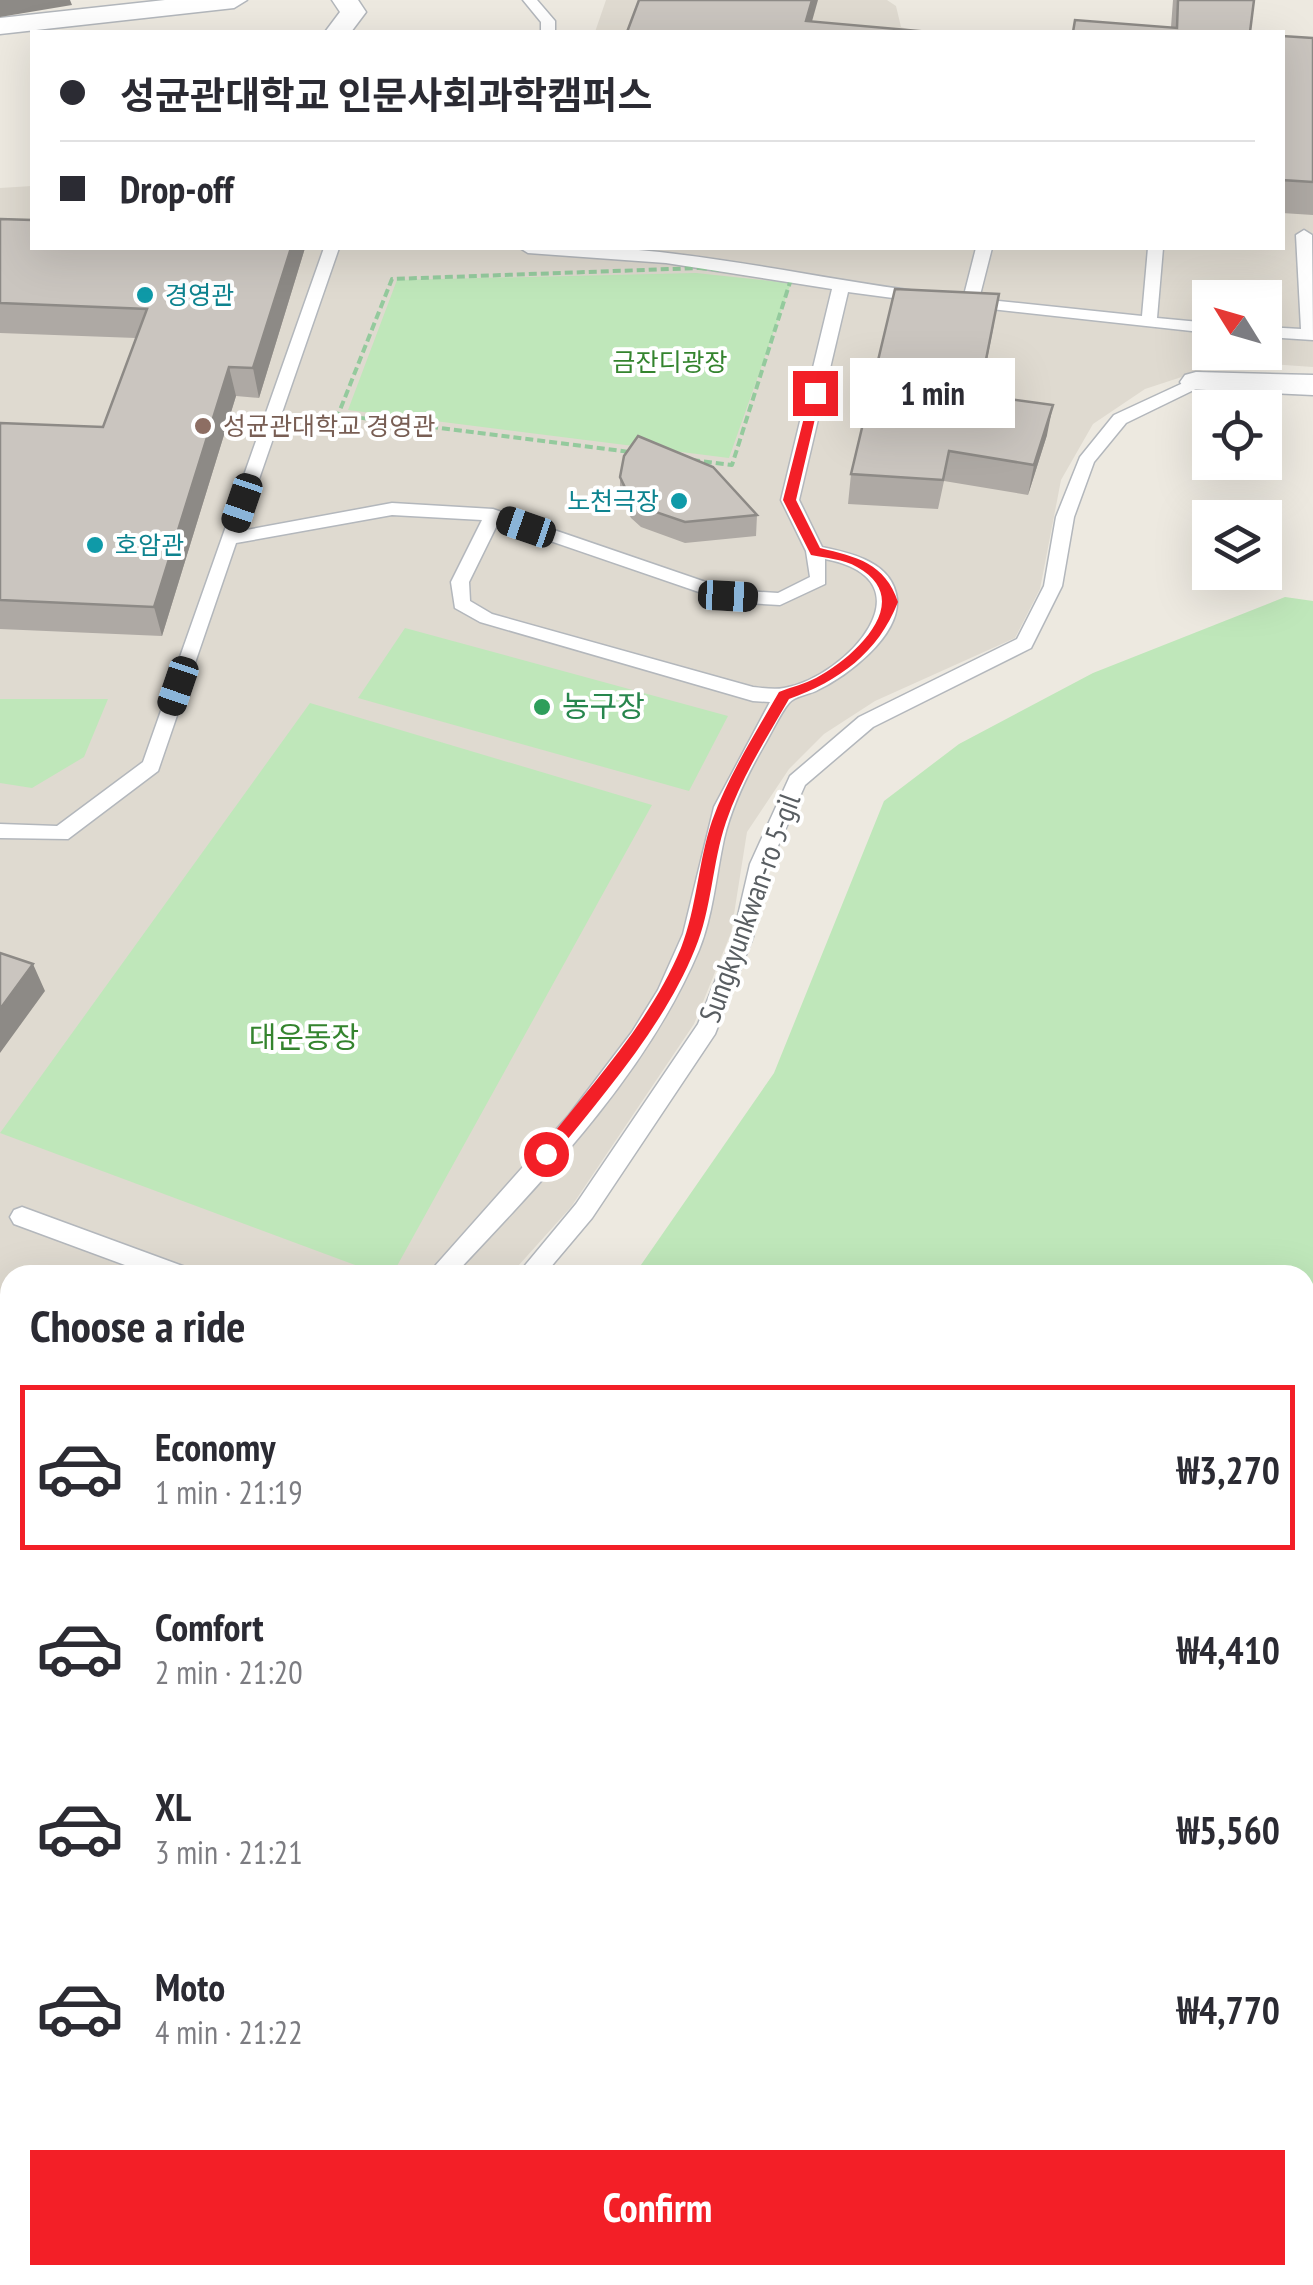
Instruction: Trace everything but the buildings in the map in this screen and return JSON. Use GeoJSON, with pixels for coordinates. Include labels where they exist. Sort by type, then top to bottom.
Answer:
{"type":"FeatureCollection","features":[{"type":"Feature","properties":{"kind":"street"},"geometry":{"type":"LineString","coordinates":[[0,26],[103,7],[234,0]]}},
{"type":"Feature","properties":{"kind":"street"},"geometry":{"type":"LineString","coordinates":[[340,30],[353,12],[345,0]]}},
{"type":"Feature","properties":{"kind":"street","name":"Sungkyunkwan-ro 5-gil"},"geometry":{"type":"LineString","coordinates":[[1196,382],[1313,385]]}},
{"type":"Feature","properties":{"kind":"lane"},"geometry":{"type":"LineString","coordinates":[[530,0],[548,20],[548,30]]}},
{"type":"Feature","properties":{"kind":"lane"},"geometry":{"type":"LineString","coordinates":[[1282,333],[1311,335],[1309,235]]}},
{"type":"Feature","properties":{"kind":"lane"},"geometry":{"type":"LineString","coordinates":[[0,831],[62,834],[151,766],[330,250]]}},
{"type":"Feature","properties":{"kind":"lane"},"geometry":{"type":"LineString","coordinates":[[556,250],[666,258],[970,304],[1192,327]]}},
{"type":"Feature","properties":{"kind":"lane"},"geometry":{"type":"LineString","coordinates":[[970,304],[984,250]]}},
{"type":"Feature","properties":{"kind":"lane"},"geometry":{"type":"LineString","coordinates":[[1149,323],[1156,250]]}},
{"type":"Feature","properties":{"kind":"lane"},"geometry":{"type":"LineString","coordinates":[[229,540],[392,509],[493,516],[728,596],[780,599],[818,580],[815,552],[790,500],[841,286]]}},
{"type":"Feature","properties":{"kind":"lane","name":"Sungkyunkwan-ro 5-gil"},"geometry":{"type":"LineString","coordinates":[[538,1265],[584,1211],[707,1028],[742,938],[760,864],[797,781],[866,722],[1024,643],[1053,586],[1065,518],[1086,461],[1120,418],[1196,382]]}},
{"type":"Feature","properties":{"kind":"lane"},"geometry":{"type":"LineString","coordinates":[[493,516],[460,582],[461,604],[486,618],[753,694],[784,695],[820,682],[851,661],[883,624],[892,602],[885,583],[860,562],[815,552]]}},
{"type":"Feature","properties":{"kind":"lane"},"geometry":{"type":"LineString","coordinates":[[448,1265],[535,1168],[646,1028],[688,948],[718,824],[739,774],[784,695]]}},
{"type":"Feature","properties":{"kind":"lane"},"geometry":{"type":"LineString","coordinates":[[22,1216],[153,1265]]}},
{"type":"Feature","properties":{"kind":"path"},"geometry":{"type":"LineString","coordinates":[[699,268],[792,276],[732,465],[338,415],[392,279],[699,268]]}},
{"type":"Feature","properties":{"kind":"shaded area"},"geometry":{"type":"Polygon","coordinates":[[[606,0],[887,0],[896,6],[901,27],[911,30],[596,30],[606,0]]]}},
{"type":"Feature","properties":{"kind":"shaded area"},"geometry":{"type":"Polygon","coordinates":[[[1285,55],[1313,58],[1313,367],[1282,365],[1282,280],[1192,280],[1192,370],[1203,370],[1145,389],[1093,424],[1061,480],[1040,589],[1015,638],[875,701],[824,734],[789,769],[747,832],[731,933],[694,1024],[571,1207],[519,1265],[0,1265],[0,188],[30,186],[30,250],[1285,250],[1285,55]]]}},
{"type":"Feature","properties":{"kind":"green space","name":"금잔디광장"},"geometry":{"type":"Polygon","coordinates":[[[696,273],[791,283],[729,458],[348,410],[397,280],[696,273]]]}},
{"type":"Feature","properties":{"kind":"green space"},"geometry":{"type":"Polygon","coordinates":[[[1285,597],[1313,601],[1313,1265],[641,1265],[774,1073],[884,801],[959,744],[1093,673],[1285,597]]]}},
{"type":"Feature","properties":{"kind":"green space","name":"농구장"},"geometry":{"type":"Polygon","coordinates":[[[405,628],[728,716],[689,791],[358,698],[405,628]]]}},
{"type":"Feature","properties":{"kind":"green space"},"geometry":{"type":"Polygon","coordinates":[[[0,699],[108,699],[84,757],[32,788],[0,783],[0,699]]]}},
{"type":"Feature","properties":{"kind":"green space","name":"대운동장"},"geometry":{"type":"Polygon","coordinates":[[[310,703],[652,805],[398,1265],[355,1265],[0,1133],[310,703]]]}},
{"type":"Feature","properties":{"kind":"place","name":"경영관"},"geometry":{"type":"Point","coordinates":[145,295]}},
{"type":"Feature","properties":{"kind":"place","name":"성균관대학교 경영관"},"geometry":{"type":"Point","coordinates":[203,426]}},
{"type":"Feature","properties":{"kind":"place","name":"노천극장"},"geometry":{"type":"Point","coordinates":[679,501]}},
{"type":"Feature","properties":{"kind":"place","name":"호암관"},"geometry":{"type":"Point","coordinates":[95,545]}},
{"type":"Feature","properties":{"kind":"place","name":"농구장"},"geometry":{"type":"Point","coordinates":[542,707]}},
{"type":"Feature","properties":{"kind":"route"},"geometry":{"type":"LineString","coordinates":[[546,1154],[646,1028],[688,948],[718,824],[739,774],[784,695],[820,682],[851,661],[883,624],[892,602],[885,583],[860,562],[815,552],[790,500],[815,393]]}}]}
